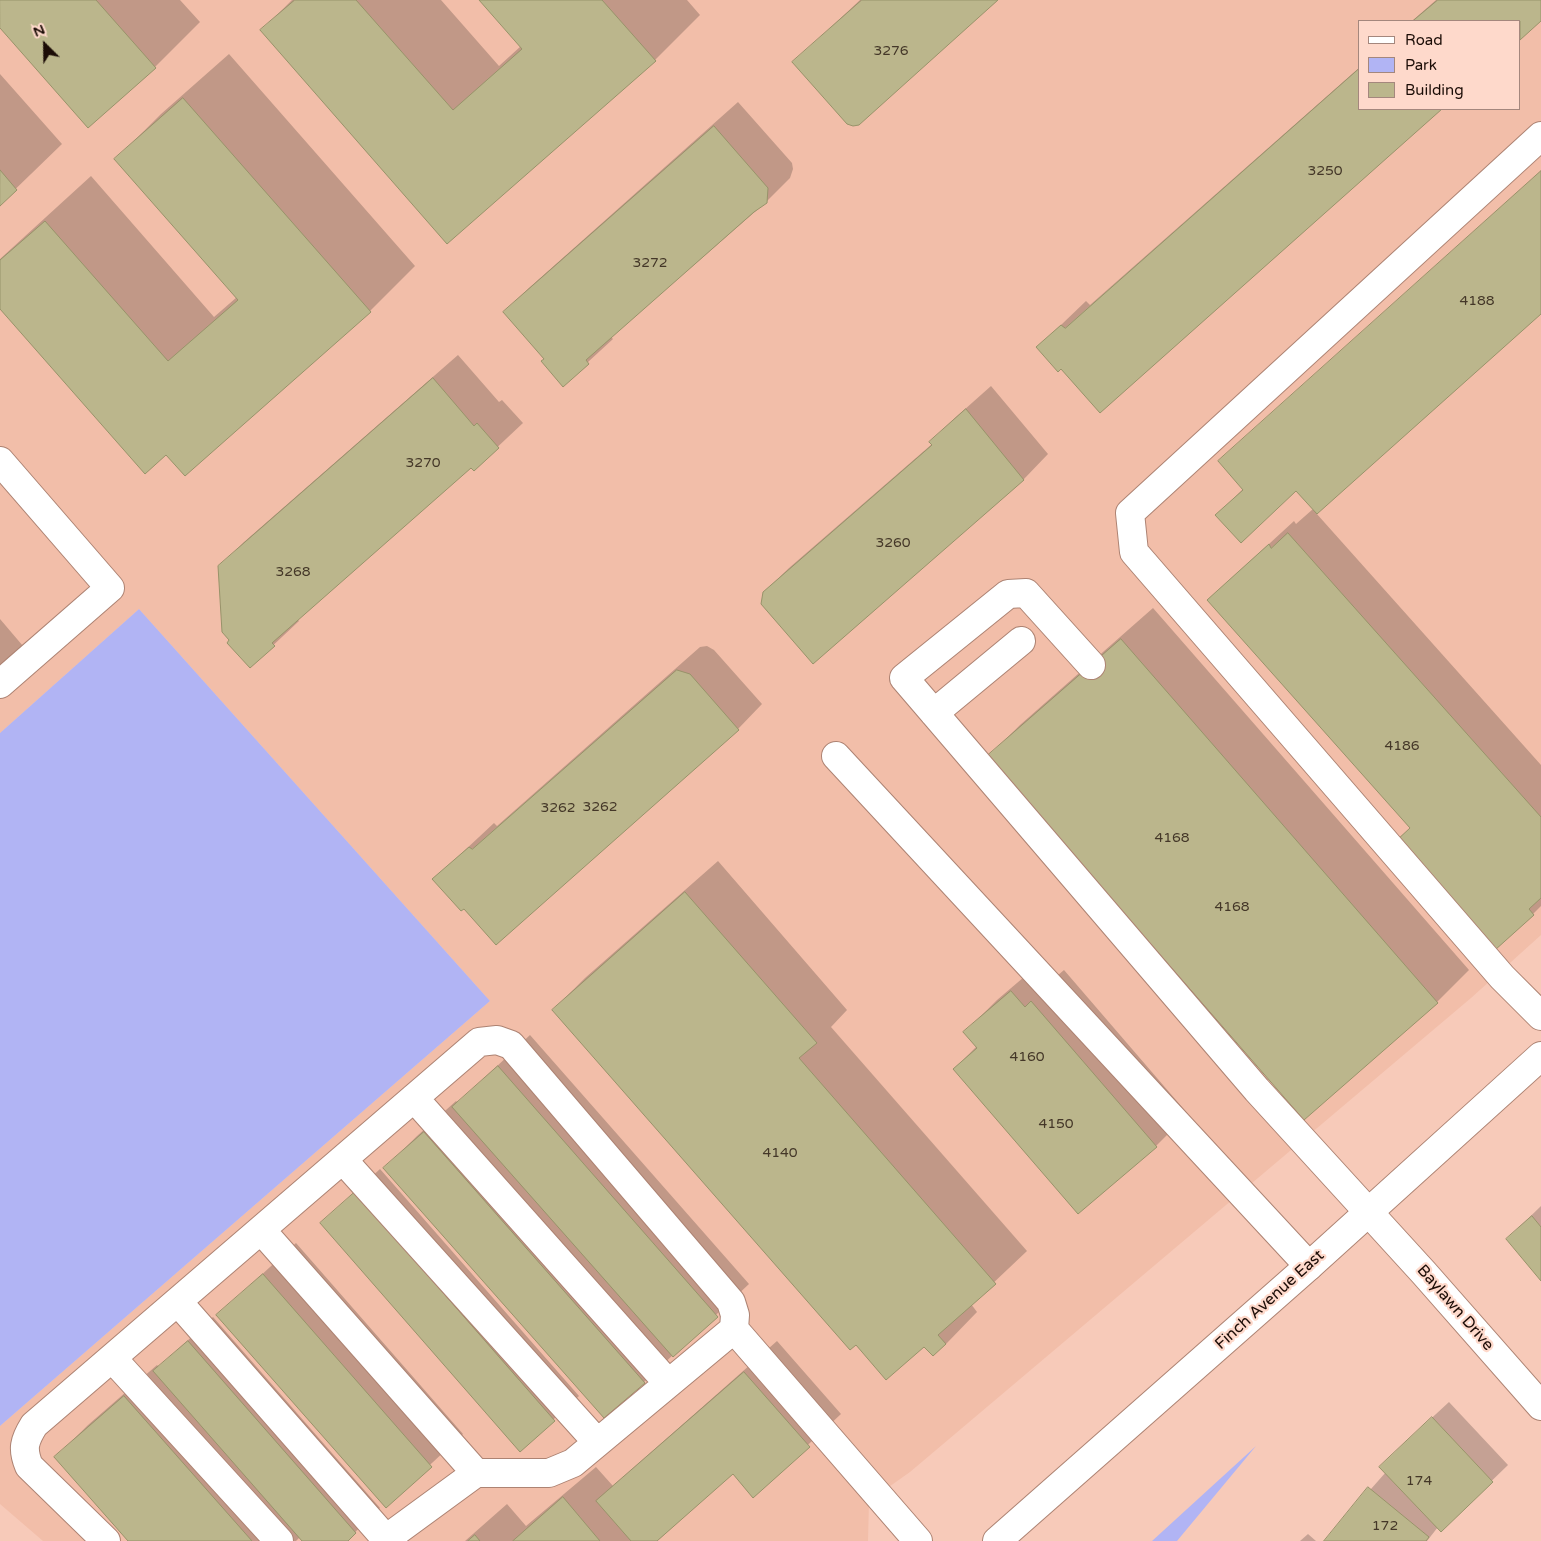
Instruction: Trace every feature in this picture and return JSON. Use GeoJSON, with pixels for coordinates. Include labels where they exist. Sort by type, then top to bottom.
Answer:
{"type":"FeatureCollection","features":[{"type":"Feature","properties":{"kind":"main road"},"geometry":{"type":"LineString","coordinates":[[1541,136],[1130,513],[1134,552],[1502,977],[1541,1016]]}},
{"type":"Feature","properties":{"kind":"main road"},"geometry":{"type":"LineString","coordinates":[[0,461],[110,588],[0,684]]}},
{"type":"Feature","properties":{"kind":"main road","name":"Baylawn Drive"},"geometry":{"type":"LineString","coordinates":[[1091,665],[1026,593],[1008,594],[904,678],[1257,1090],[1368,1211],[1541,1406]]}},
{"type":"Feature","properties":{"kind":"main road"},"geometry":{"type":"LineString","coordinates":[[934,713],[1020,640]]}},
{"type":"Feature","properties":{"kind":"main road"},"geometry":{"type":"LineString","coordinates":[[836,756],[1309,1266]]}},
{"type":"Feature","properties":{"kind":"main road"},"geometry":{"type":"LineString","coordinates":[[106,1541],[30,1466],[23,1452],[25,1440],[34,1426],[479,1042],[498,1040],[510,1045],[731,1302],[735,1315],[734,1329],[918,1541]]}},
{"type":"Feature","properties":{"kind":"main road","name":"Finch Avenue East"},"geometry":{"type":"LineString","coordinates":[[997,1541],[1309,1266],[1541,1056]]}},
{"type":"Feature","properties":{"kind":"main road"},"geometry":{"type":"LineString","coordinates":[[414,1098],[668,1384]]}},
{"type":"Feature","properties":{"kind":"main road"},"geometry":{"type":"LineString","coordinates":[[344,1160],[597,1442]]}},
{"type":"Feature","properties":{"kind":"main road"},"geometry":{"type":"LineString","coordinates":[[262,1231],[476,1473]]}},
{"type":"Feature","properties":{"kind":"main road"},"geometry":{"type":"LineString","coordinates":[[178,1302],[385,1540],[476,1473],[548,1473],[573,1463],[734,1329]]}},
{"type":"Feature","properties":{"kind":"main road"},"geometry":{"type":"LineString","coordinates":[[112,1358],[279,1541]]}},
{"type":"Feature","properties":{"kind":"shaded area"},"geometry":{"type":"Polygon","coordinates":[[[0,0],[1541,0],[1541,935],[1471,998],[910,1472],[869,1501],[868,1541],[43,1541],[0,1504],[0,1426],[490,1001],[139,609],[0,733],[0,0]]]}},
{"type":"Feature","properties":{"kind":"green space"},"geometry":{"type":"Polygon","coordinates":[[[139,609],[490,1001],[0,1426],[0,733],[139,609]]]}},
{"type":"Feature","properties":{"kind":"green space"},"geometry":{"type":"Polygon","coordinates":[[[1256,1446],[1177,1541],[1152,1541],[1256,1446]]]}},
{"type":"Feature","properties":{"kind":"building"},"geometry":{"type":"Polygon","coordinates":[[[0,0],[96,0],[156,68],[88,128],[0,28],[0,0]]]}},
{"type":"Feature","properties":{"kind":"building"},"geometry":{"type":"Polygon","coordinates":[[[295,0],[356,0],[453,110],[522,49],[479,0],[602,0],[656,61],[447,244],[260,30],[295,0]]]}},
{"type":"Feature","properties":{"kind":"building"},"geometry":{"type":"Polygon","coordinates":[[[862,0],[998,0],[859,125],[853,126],[847,124],[792,62],[862,0]]]}},
{"type":"Feature","properties":{"kind":"building"},"geometry":{"type":"Polygon","coordinates":[[[1438,0],[1541,0],[1541,21],[1521,39],[1521,20],[1414,20],[1438,0]]]}},
{"type":"Feature","properties":{"kind":"building"},"geometry":{"type":"Polygon","coordinates":[[[1358,70],[1358,110],[1441,110],[1100,413],[1061,369],[1058,372],[1036,347],[1061,325],[1065,328],[1358,70]]]}},
{"type":"Feature","properties":{"kind":"building"},"geometry":{"type":"Polygon","coordinates":[[[183,98],[371,312],[185,476],[166,455],[145,474],[0,309],[0,260],[45,221],[168,361],[238,300],[114,159],[183,98]]]}},
{"type":"Feature","properties":{"kind":"building"},"geometry":{"type":"Polygon","coordinates":[[[714,126],[768,188],[767,203],[754,212],[586,360],[589,364],[563,387],[541,361],[544,359],[503,312],[714,126]]]}},
{"type":"Feature","properties":{"kind":"building"},"geometry":{"type":"Polygon","coordinates":[[[0,170],[17,190],[0,206],[0,170]]]}},
{"type":"Feature","properties":{"kind":"building"},"geometry":{"type":"Polygon","coordinates":[[[1541,171],[1541,314],[1317,514],[1296,491],[1241,543],[1215,515],[1243,490],[1218,461],[1541,171]]]}},
{"type":"Feature","properties":{"kind":"building"},"geometry":{"type":"Polygon","coordinates":[[[433,378],[474,426],[477,423],[499,448],[474,471],[471,468],[272,643],[275,646],[250,668],[227,643],[229,640],[222,632],[218,566],[433,378]]]}},
{"type":"Feature","properties":{"kind":"building"},"geometry":{"type":"Polygon","coordinates":[[[966,409],[1024,480],[813,664],[761,604],[763,592],[932,445],[929,442],[966,409]]]}},
{"type":"Feature","properties":{"kind":"building"},"geometry":{"type":"Polygon","coordinates":[[[1288,533],[1541,817],[1541,898],[1529,909],[1534,915],[1495,950],[1397,840],[1410,828],[1207,600],[1269,544],[1271,548],[1288,533]]]}},
{"type":"Feature","properties":{"kind":"building"},"geometry":{"type":"Polygon","coordinates":[[[1121,639],[1438,1003],[1304,1120],[987,756],[1121,639]]]}},
{"type":"Feature","properties":{"kind":"building"},"geometry":{"type":"Polygon","coordinates":[[[677,670],[690,674],[739,730],[496,945],[464,909],[461,911],[432,879],[469,847],[472,849],[677,670]]]}},
{"type":"Feature","properties":{"kind":"building"},"geometry":{"type":"Polygon","coordinates":[[[685,892],[817,1043],[799,1058],[996,1284],[938,1335],[946,1344],[933,1356],[924,1347],[886,1380],[856,1345],[850,1350],[552,1010],[685,892]]]}},
{"type":"Feature","properties":{"kind":"building"},"geometry":{"type":"Polygon","coordinates":[[[1011,991],[1025,1007],[1031,1001],[1157,1147],[1078,1214],[953,1069],[977,1048],[963,1032],[1011,991]]]}},
{"type":"Feature","properties":{"kind":"building"},"geometry":{"type":"Polygon","coordinates":[[[498,1066],[718,1317],[673,1357],[452,1107],[498,1066]]]}},
{"type":"Feature","properties":{"kind":"building"},"geometry":{"type":"Polygon","coordinates":[[[424,1132],[645,1383],[604,1418],[383,1168],[424,1132]]]}},
{"type":"Feature","properties":{"kind":"building"},"geometry":{"type":"Polygon","coordinates":[[[355,1192],[555,1421],[520,1452],[320,1223],[355,1192]]]}},
{"type":"Feature","properties":{"kind":"building"},"geometry":{"type":"Polygon","coordinates":[[[1532,1216],[1541,1227],[1541,1281],[1506,1239],[1532,1216]]]}},
{"type":"Feature","properties":{"kind":"building"},"geometry":{"type":"Polygon","coordinates":[[[263,1274],[432,1467],[386,1508],[216,1315],[263,1274]]]}},
{"type":"Feature","properties":{"kind":"building"},"geometry":{"type":"Polygon","coordinates":[[[188,1341],[356,1533],[348,1541],[302,1541],[153,1371],[188,1341]]]}},
{"type":"Feature","properties":{"kind":"building"},"geometry":{"type":"Polygon","coordinates":[[[744,1372],[810,1447],[753,1498],[733,1474],[657,1541],[631,1541],[596,1501],[744,1372]]]}},
{"type":"Feature","properties":{"kind":"building"},"geometry":{"type":"Polygon","coordinates":[[[124,1396],[252,1541],[128,1541],[54,1457],[124,1396]]]}},
{"type":"Feature","properties":{"kind":"building"},"geometry":{"type":"Polygon","coordinates":[[[1432,1417],[1493,1482],[1441,1532],[1379,1467],[1432,1417]]]}},
{"type":"Feature","properties":{"kind":"building"},"geometry":{"type":"Polygon","coordinates":[[[1368,1487],[1429,1537],[1426,1541],[1324,1541],[1368,1487]]]}},
{"type":"Feature","properties":{"kind":"building"},"geometry":{"type":"Polygon","coordinates":[[[563,1497],[600,1541],[513,1541],[563,1497]]]}},
{"type":"Feature","properties":{"kind":"building"},"geometry":{"type":"Polygon","coordinates":[[[475,1535],[480,1541],[468,1541],[475,1535]]]}}]}
